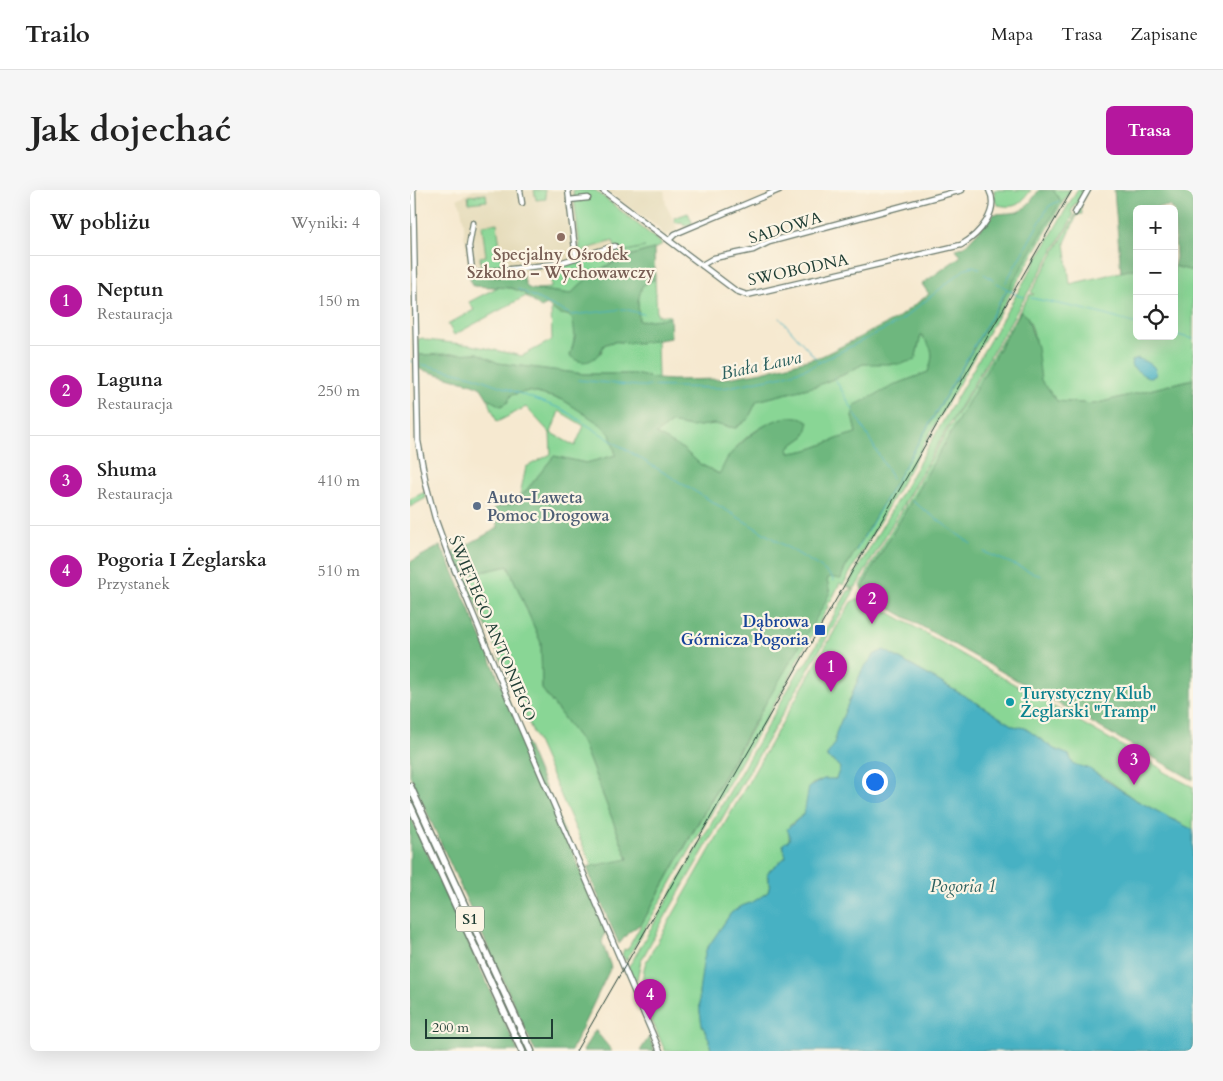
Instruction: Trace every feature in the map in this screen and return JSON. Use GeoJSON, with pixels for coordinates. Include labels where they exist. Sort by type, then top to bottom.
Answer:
{"type":"FeatureCollection","features":[{"type":"Feature","properties":{"kind":"highway","name":"S1"},"geometry":{"type":"LineString","coordinates":[[410,786],[531,1051]]}},
{"type":"Feature","properties":{"kind":"highway","name":"S1"},"geometry":{"type":"LineString","coordinates":[[410,805],[522,1051]]}},
{"type":"Feature","properties":{"kind":"street","name":"ŚWIĘTEGO ANTONIEGO"},"geometry":{"type":"LineString","coordinates":[[413,190],[418,441],[435,518],[448,554],[504,687],[660,1051]]}},
{"type":"Feature","properties":{"kind":"street"},"geometry":{"type":"LineString","coordinates":[[520,190],[522,203]]}},
{"type":"Feature","properties":{"kind":"street"},"geometry":{"type":"LineString","coordinates":[[568,190],[576,258]]}},
{"type":"Feature","properties":{"kind":"street","name":"SWOBODNA"},"geometry":{"type":"LineString","coordinates":[[602,190],[736,291],[748,295],[957,246],[971,239],[988,218],[993,204],[989,190]]}},
{"type":"Feature","properties":{"kind":"street"},"geometry":{"type":"LineString","coordinates":[[668,240],[675,234],[779,190]]}},
{"type":"Feature","properties":{"kind":"street","name":"SADOWA"},"geometry":{"type":"LineString","coordinates":[[702,265],[714,258],[753,250],[769,242],[962,190]]}},
{"type":"Feature","properties":{"kind":"street"},"geometry":{"type":"LineString","coordinates":[[1075,213],[1088,190]]}},
{"type":"Feature","properties":{"kind":"street"},"geometry":{"type":"LineString","coordinates":[[569,200],[588,198]]}},
{"type":"Feature","properties":{"kind":"street"},"geometry":{"type":"LineString","coordinates":[[473,223],[469,246],[472,270],[476,273],[556,264],[615,246]]}},
{"type":"Feature","properties":{"kind":"shaded area","name":"Specjalny Ośrodek Szkolno – Wychowawczy"},"geometry":{"type":"Polygon","coordinates":[[[474,190],[596,190],[663,241],[662,244],[539,272],[489,277],[484,275],[469,276],[464,223],[457,199],[474,190]]]}},
{"type":"Feature","properties":{"kind":"shaded area"},"geometry":{"type":"Polygon","coordinates":[[[605,190],[664,190],[666,205],[678,230],[666,236],[659,228],[605,190]]]}},
{"type":"Feature","properties":{"kind":"green space"},"geometry":{"type":"Polygon","coordinates":[[[534,190],[545,190],[546,199],[536,200],[534,190]]]}},
{"type":"Feature","properties":{"kind":"green space"},"geometry":{"type":"Polygon","coordinates":[[[573,190],[595,190],[662,244],[659,247],[611,263],[588,278],[571,294],[536,289],[551,288],[551,268],[645,247],[618,253],[613,241],[584,250],[585,253],[578,254],[577,249],[580,248],[573,190]]]}},
{"type":"Feature","properties":{"kind":"green space"},"geometry":{"type":"Polygon","coordinates":[[[994,190],[1031,190],[1021,202],[1010,206],[998,205],[995,201],[994,190]]]}},
{"type":"Feature","properties":{"kind":"green space"},"geometry":{"type":"Polygon","coordinates":[[[1039,190],[1053,190],[1061,201],[844,570],[841,579],[829,577],[827,581],[830,592],[824,605],[748,733],[642,923],[628,933],[619,944],[587,867],[628,859],[583,744],[542,689],[541,643],[508,566],[460,577],[450,554],[498,528],[494,508],[517,502],[554,456],[586,463],[616,455],[610,434],[600,424],[563,400],[529,391],[511,395],[508,402],[501,406],[488,399],[481,388],[473,384],[419,369],[419,355],[478,353],[498,363],[584,374],[634,374],[672,380],[722,379],[762,372],[822,356],[896,319],[929,294],[922,284],[961,256],[956,249],[966,245],[994,214],[1021,211],[1039,190]],[[921,335],[915,360],[899,364],[863,364],[816,386],[757,401],[748,419],[735,428],[714,424],[691,427],[671,423],[656,434],[683,449],[700,464],[719,474],[729,456],[744,440],[754,432],[777,420],[800,417],[809,422],[805,436],[788,448],[789,453],[815,448],[856,433],[852,416],[855,405],[897,384],[928,372],[932,352],[921,335]]]}},
{"type":"Feature","properties":{"kind":"green space"},"geometry":{"type":"Polygon","coordinates":[[[1053,190],[1070,190],[843,585],[840,583],[795,664],[797,665],[626,961],[622,955],[624,949],[627,950],[756,721],[829,585],[827,581],[829,577],[841,576],[926,428],[1061,201],[1053,190]]]}},
{"type":"Feature","properties":{"kind":"green space"},"geometry":{"type":"Polygon","coordinates":[[[1077,190],[1086,190],[1078,203],[1075,204],[1071,212],[1074,214],[1067,227],[949,425],[856,587],[850,589],[851,587],[847,587],[1077,190]]]}},
{"type":"Feature","properties":{"kind":"green space"},"geometry":{"type":"Polygon","coordinates":[[[1114,190],[1193,190],[1193,271],[1178,267],[1178,205],[1133,205],[1133,269],[1121,272],[1114,190]]]}},
{"type":"Feature","properties":{"kind":"green space"},"geometry":{"type":"Polygon","coordinates":[[[486,194],[487,201],[469,203],[468,196],[486,194]]]}},
{"type":"Feature","properties":{"kind":"green space"},"geometry":{"type":"Polygon","coordinates":[[[1081,206],[1082,214],[1077,215],[1065,243],[1070,284],[1133,269],[1133,340],[1178,340],[1178,267],[1193,271],[1193,379],[1094,404],[1057,401],[1040,378],[1034,333],[1027,317],[1021,311],[868,576],[863,588],[868,596],[872,598],[866,597],[860,585],[952,422],[1030,294],[1034,294],[1031,292],[1081,206]]]}},
{"type":"Feature","properties":{"kind":"green space"},"geometry":{"type":"Polygon","coordinates":[[[688,213],[692,224],[684,226],[682,222],[676,223],[674,218],[688,213]]]}},
{"type":"Feature","properties":{"kind":"green space"},"geometry":{"type":"Polygon","coordinates":[[[497,223],[502,264],[481,267],[480,257],[486,256],[482,225],[497,223]]]}},
{"type":"Feature","properties":{"kind":"green space"},"geometry":{"type":"Polygon","coordinates":[[[654,249],[655,279],[642,286],[638,301],[639,321],[670,318],[671,338],[648,342],[609,343],[604,345],[598,355],[585,362],[575,360],[570,356],[575,337],[573,320],[568,315],[559,314],[547,305],[541,308],[524,293],[511,288],[473,286],[469,276],[484,275],[489,277],[522,274],[527,287],[531,289],[571,294],[598,271],[609,265],[654,249]]]}},
{"type":"Feature","properties":{"kind":"green space"},"geometry":{"type":"Polygon","coordinates":[[[655,279],[657,315],[670,316],[670,318],[639,322],[638,301],[642,286],[655,279]]]}},
{"type":"Feature","properties":{"kind":"green space"},"geometry":{"type":"Polygon","coordinates":[[[498,287],[518,289],[526,296],[454,335],[448,324],[474,310],[469,302],[498,287]]]}},
{"type":"Feature","properties":{"kind":"green space"},"geometry":{"type":"Polygon","coordinates":[[[551,308],[569,316],[574,324],[573,347],[570,356],[601,353],[604,345],[612,342],[638,343],[657,340],[658,379],[634,374],[584,374],[498,363],[478,353],[419,355],[418,339],[423,338],[426,340],[471,345],[522,356],[552,340],[551,308]]]}},
{"type":"Feature","properties":{"kind":"green space"},"geometry":{"type":"Polygon","coordinates":[[[1021,311],[1027,316],[1037,347],[1041,380],[1057,401],[1094,404],[1193,379],[1193,780],[868,596],[863,588],[868,576],[1021,311]]]}},
{"type":"Feature","properties":{"kind":"green space"},"geometry":{"type":"Polygon","coordinates":[[[921,335],[929,344],[932,352],[928,372],[897,384],[852,416],[856,433],[815,448],[789,453],[788,448],[805,436],[792,417],[783,419],[765,425],[742,442],[728,458],[720,474],[700,464],[683,449],[655,434],[671,423],[691,427],[714,424],[736,428],[748,419],[757,401],[816,386],[863,364],[915,360],[921,335]]]}},
{"type":"Feature","properties":{"kind":"green space"},"geometry":{"type":"Polygon","coordinates":[[[529,391],[563,400],[600,424],[610,434],[616,455],[586,463],[554,456],[519,499],[526,467],[551,454],[550,433],[526,407],[497,422],[488,399],[501,406],[510,395],[529,391]],[[559,411],[551,433],[575,446],[584,426],[559,411]]]}},
{"type":"Feature","properties":{"kind":"green space"},"geometry":{"type":"Polygon","coordinates":[[[425,492],[426,498],[410,507],[410,499],[425,492]]]}},
{"type":"Feature","properties":{"kind":"green space"},"geometry":{"type":"Polygon","coordinates":[[[440,546],[449,562],[606,930],[602,942],[611,967],[571,1051],[535,1051],[410,775],[410,562],[440,546]]]}},
{"type":"Feature","properties":{"kind":"green space"},"geometry":{"type":"Polygon","coordinates":[[[508,566],[541,643],[542,689],[583,744],[628,860],[592,866],[464,576],[508,566]]]}},
{"type":"Feature","properties":{"kind":"green space"},"geometry":{"type":"Polygon","coordinates":[[[855,589],[661,924],[641,961],[637,979],[633,981],[628,967],[801,667],[803,668],[848,591],[855,589]]]}},
{"type":"Feature","properties":{"kind":"green space"},"geometry":{"type":"Polygon","coordinates":[[[862,599],[871,602],[1162,769],[1162,771],[1193,787],[1193,830],[1134,799],[1104,777],[1073,764],[1069,755],[1054,749],[1025,728],[1013,726],[895,656],[862,670],[836,733],[834,746],[827,755],[827,758],[835,762],[840,768],[837,777],[833,780],[824,779],[812,784],[805,813],[789,826],[789,840],[783,845],[786,857],[771,869],[767,877],[770,884],[768,892],[731,913],[706,950],[699,993],[702,1025],[709,1039],[711,1051],[665,1051],[639,990],[646,962],[851,602],[862,599]]]}},
{"type":"Feature","properties":{"kind":"green space"},"geometry":{"type":"Polygon","coordinates":[[[410,815],[518,1051],[410,1051],[410,815]]]}},
{"type":"Feature","properties":{"kind":"green space"},"geometry":{"type":"Polygon","coordinates":[[[595,1030],[612,1051],[583,1051],[595,1030]]]}},
{"type":"Feature","properties":{"kind":"green space"},"geometry":{"type":"Polygon","coordinates":[[[649,1037],[655,1051],[640,1051],[649,1037]]]}},
{"type":"Feature","properties":{"kind":"water"},"geometry":{"type":"Polygon","coordinates":[[[1137,358],[1153,366],[1156,375],[1153,377],[1147,376],[1132,367],[1132,361],[1137,358]]]}},
{"type":"Feature","properties":{"kind":"water","name":"Pogoria 1"},"geometry":{"type":"Polygon","coordinates":[[[884,650],[1013,726],[1025,728],[1054,749],[1069,755],[1073,764],[1088,768],[1134,799],[1193,830],[1193,1051],[711,1051],[709,1039],[702,1025],[699,993],[706,950],[731,913],[768,892],[770,884],[767,874],[786,857],[783,844],[789,840],[790,836],[787,829],[804,814],[809,787],[824,779],[836,779],[840,768],[835,762],[827,758],[827,755],[834,745],[836,733],[862,670],[875,654],[884,650]]]}},
{"type":"Feature","properties":{"kind":"waterway"},"geometry":{"type":"LineString","coordinates":[[1006,282],[1049,206],[1059,201]]}},
{"type":"Feature","properties":{"kind":"waterway","name":"Biała Ława"},"geometry":{"type":"LineString","coordinates":[[578,380],[638,386],[723,388],[783,376],[810,367],[899,322],[966,268],[974,266],[980,269]]}},
{"type":"Feature","properties":{"kind":"waterway","name":"Biała Ława"},"geometry":{"type":"LineString","coordinates":[[984,274],[993,280]]}},
{"type":"Feature","properties":{"kind":"waterway","name":"Biała Ława"},"geometry":{"type":"LineString","coordinates":[[997,283],[1024,297]]}},
{"type":"Feature","properties":{"kind":"waterway"},"geometry":{"type":"LineString","coordinates":[[518,289],[572,315],[624,309],[643,314]]}},
{"type":"Feature","properties":{"kind":"waterway"},"geometry":{"type":"LineString","coordinates":[[856,551],[1007,289]]}},
{"type":"Feature","properties":{"kind":"waterway","name":"Biała Ława"},"geometry":{"type":"LineString","coordinates":[[1031,298],[1083,309],[1133,323]]}},
{"type":"Feature","properties":{"kind":"waterway"},"geometry":{"type":"LineString","coordinates":[[780,318],[819,362]]}},
{"type":"Feature","properties":{"kind":"waterway","name":"Biała Ława"},"geometry":{"type":"LineString","coordinates":[[1178,335],[1193,339]]}},
{"type":"Feature","properties":{"kind":"waterway"},"geometry":{"type":"LineString","coordinates":[[410,361],[414,362]]}},
{"type":"Feature","properties":{"kind":"waterway"},"geometry":{"type":"LineString","coordinates":[[420,364],[472,376],[562,409],[820,567],[834,581]]}},
{"type":"Feature","properties":{"kind":"waterway"},"geometry":{"type":"LineString","coordinates":[[834,377],[892,478]]}},
{"type":"Feature","properties":{"kind":"waterway"},"geometry":{"type":"LineString","coordinates":[[912,501],[971,544]]}},
{"type":"Feature","properties":{"kind":"waterway"},"geometry":{"type":"LineString","coordinates":[[984,552],[1041,576]]}},
{"type":"Feature","properties":{"kind":"railway"},"geometry":{"type":"LineString","coordinates":[[576,1051],[1072,190]]}},
{"type":"Feature","properties":{"kind":"place","name":"Specjalny Ośrodek Szkolno – Wychowawczy"},"geometry":{"type":"Point","coordinates":[561,237]}},
{"type":"Feature","properties":{"kind":"place","name":"Auto-Laweta Pomoc Drogowa"},"geometry":{"type":"Point","coordinates":[477,506]}},
{"type":"Feature","properties":{"kind":"place","name":"Laguna"},"geometry":{"type":"Point","coordinates":[872,624]}},
{"type":"Feature","properties":{"kind":"place","name":"Dąbrowa Górnicza Pogoria"},"geometry":{"type":"Point","coordinates":[820,630]}},
{"type":"Feature","properties":{"kind":"place","name":"Neptun"},"geometry":{"type":"Point","coordinates":[831,692]}},
{"type":"Feature","properties":{"kind":"place","name":"Turystyczny Klub Żeglarski \"Tramp\""},"geometry":{"type":"Point","coordinates":[1010,702]}},
{"type":"Feature","properties":{"kind":"place","name":"Shuma"},"geometry":{"type":"Point","coordinates":[1134,785]}},
{"type":"Feature","properties":{"kind":"place","name":"Pogoria I Żeglarska"},"geometry":{"type":"Point","coordinates":[650,1020]}}]}
